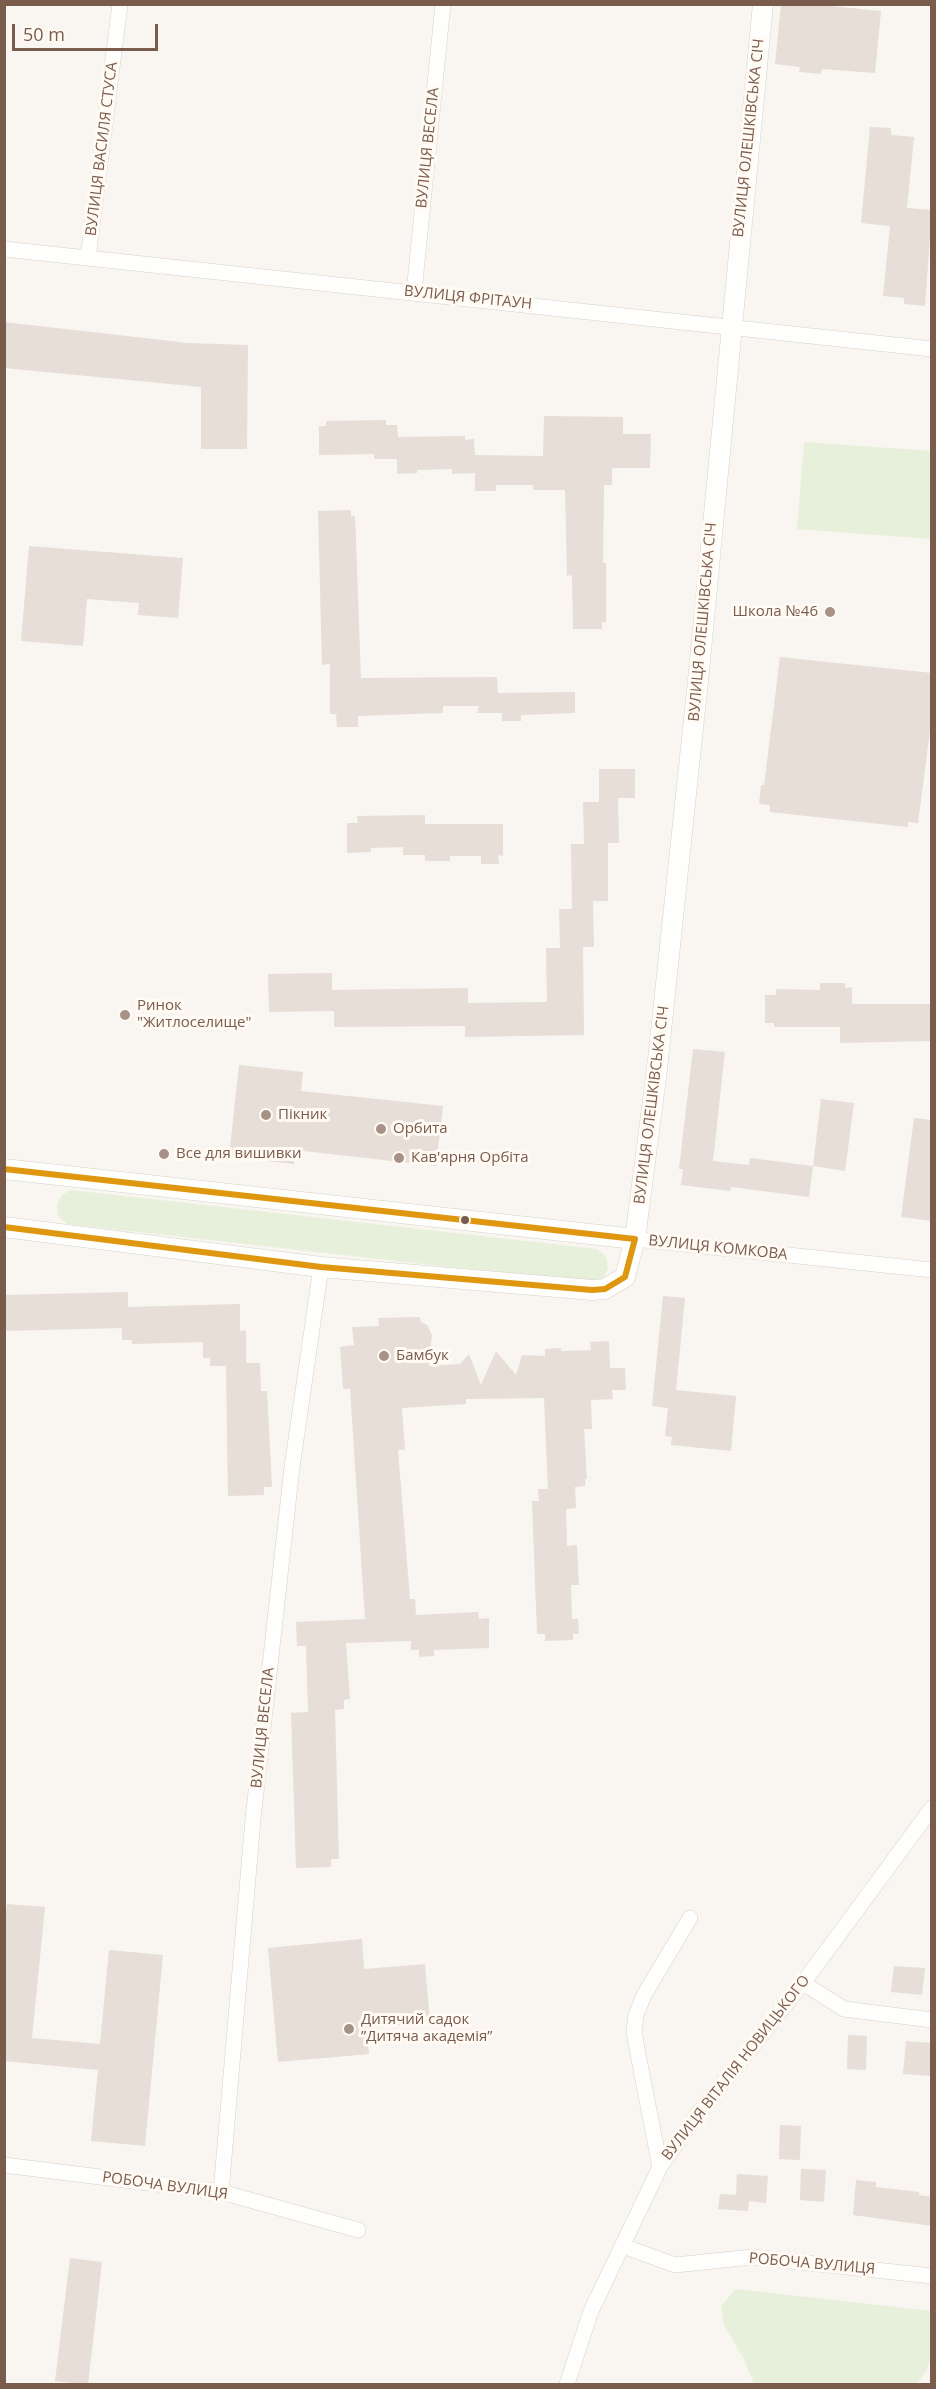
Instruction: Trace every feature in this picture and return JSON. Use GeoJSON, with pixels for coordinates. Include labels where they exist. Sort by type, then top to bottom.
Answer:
{"type":"FeatureCollection","features":[{"type":"Feature","properties":{"kind":"street","name":"ВУЛИЦЯ ВАСИЛЯ СТУСА"},"geometry":{"type":"LineString","coordinates":[[88,258],[120,4]]}},
{"type":"Feature","properties":{"kind":"street","name":"ВУЛИЦЯ ВЕСЕЛА"},"geometry":{"type":"LineString","coordinates":[[414,292],[443,4]]}},
{"type":"Feature","properties":{"kind":"street","name":"ВУЛИЦЯ ОЛЕШКІВСЬКА СІЧ"},"geometry":{"type":"LineString","coordinates":[[321,1267],[592,1290],[605,1289],[626,1277],[635,1239],[657,1069],[698,681],[730,327],[763,4]]}},
{"type":"Feature","properties":{"kind":"street","name":"ВУЛИЦЯ ФРІТАУН"},"geometry":{"type":"LineString","coordinates":[[4,249],[932,349]]}},
{"type":"Feature","properties":{"kind":"street","name":"ВУЛИЦЯ КОМКОВА"},"geometry":{"type":"LineString","coordinates":[[4,1169],[932,1270]]}},
{"type":"Feature","properties":{"kind":"street"},"geometry":{"type":"LineString","coordinates":[[4,1227],[321,1267]]}},
{"type":"Feature","properties":{"kind":"street","name":"ВУЛИЦЯ ВЕСЕЛА"},"geometry":{"type":"LineString","coordinates":[[221,2192],[258,1773],[291,1478],[321,1267]]}},
{"type":"Feature","properties":{"kind":"street","name":"ВУЛИЦЯ ВІТАЛІЯ НОВИЦЬКОГО"},"geometry":{"type":"LineString","coordinates":[[567,2385],[591,2311],[660,2167],[694,2119],[803,1983],[932,1808]]}},
{"type":"Feature","properties":{"kind":"street"},"geometry":{"type":"LineString","coordinates":[[660,2167],[638,2054],[635,2024],[644,1995],[690,1918]]}},
{"type":"Feature","properties":{"kind":"street"},"geometry":{"type":"LineString","coordinates":[[803,1983],[844,2009],[932,2020]]}},
{"type":"Feature","properties":{"kind":"street","name":"РОБОЧА ВУЛИЦЯ"},"geometry":{"type":"LineString","coordinates":[[4,2165],[221,2192],[358,2230]]}},
{"type":"Feature","properties":{"kind":"street","name":"РОБОЧА ВУЛИЦЯ"},"geometry":{"type":"LineString","coordinates":[[623,2246],[675,2265],[752,2257],[932,2276]]}},
{"type":"Feature","properties":{"kind":"green space"},"geometry":{"type":"Polygon","coordinates":[[[804,442],[931,451],[931,539],[797,529],[804,442]]]}},
{"type":"Feature","properties":{"kind":"green space"},"geometry":{"type":"Polygon","coordinates":[[[71,1190],[597,1249],[606,1257],[608,1268],[603,1278],[593,1283],[67,1224],[58,1216],[57,1205],[62,1195],[71,1190]]]}},
{"type":"Feature","properties":{"kind":"green space"},"geometry":{"type":"Polygon","coordinates":[[[735,2289],[931,2311],[931,2356],[927,2369],[917,2384],[754,2384],[744,2359],[724,2325],[721,2307],[735,2289]]]}},
{"type":"Feature","properties":{"kind":"building"},"geometry":{"type":"Polygon","coordinates":[[[781,4],[810,4],[881,11],[875,73],[822,69],[821,74],[799,72],[800,67],[775,64],[781,4]]]}},
{"type":"Feature","properties":{"kind":"building"},"geometry":{"type":"Polygon","coordinates":[[[870,127],[891,128],[891,135],[914,137],[907,208],[932,210],[925,306],[904,304],[904,298],[883,296],[890,226],[861,223],[870,127]]]}},
{"type":"Feature","properties":{"kind":"building"},"geometry":{"type":"Polygon","coordinates":[[[4,322],[188,343],[248,345],[247,449],[201,449],[201,387],[4,368],[4,322]]]}},
{"type":"Feature","properties":{"kind":"building"},"geometry":{"type":"Polygon","coordinates":[[[544,416],[623,417],[623,434],[651,434],[650,468],[612,468],[612,485],[604,485],[603,563],[606,563],[606,622],[602,622],[602,629],[573,629],[572,575],[567,576],[565,490],[533,490],[533,485],[496,485],[496,491],[475,491],[475,473],[452,474],[452,469],[417,470],[417,473],[397,474],[397,459],[374,459],[374,454],[319,455],[319,426],[326,426],[326,421],[386,420],[386,425],[397,425],[398,437],[465,436],[465,440],[474,439],[475,455],[543,456],[544,416]]]}},
{"type":"Feature","properties":{"kind":"building"},"geometry":{"type":"Polygon","coordinates":[[[351,510],[351,516],[355,516],[361,678],[497,677],[498,693],[575,692],[575,713],[521,715],[521,721],[502,721],[502,713],[477,713],[479,706],[443,706],[443,713],[358,716],[358,727],[337,727],[336,714],[330,714],[330,664],[322,665],[318,511],[351,510]]]}},
{"type":"Feature","properties":{"kind":"building"},"geometry":{"type":"Polygon","coordinates":[[[29,546],[183,558],[178,618],[138,615],[139,603],[87,599],[83,646],[21,641],[29,546]]]}},
{"type":"Feature","properties":{"kind":"building"},"geometry":{"type":"Polygon","coordinates":[[[780,657],[932,673],[932,715],[918,823],[908,822],[908,827],[770,812],[770,805],[759,804],[761,785],[764,785],[780,657]]]}},
{"type":"Feature","properties":{"kind":"building"},"geometry":{"type":"Polygon","coordinates":[[[599,769],[635,769],[635,798],[618,798],[619,843],[608,843],[608,901],[593,901],[594,947],[583,947],[584,1035],[465,1037],[465,1026],[334,1027],[334,1011],[269,1012],[268,974],[332,973],[332,990],[468,988],[468,1003],[547,1002],[546,948],[560,948],[559,909],[572,909],[571,844],[584,844],[583,802],[599,802],[599,769]]]}},
{"type":"Feature","properties":{"kind":"building"},"geometry":{"type":"Polygon","coordinates":[[[425,815],[425,824],[503,824],[503,856],[498,855],[499,864],[481,864],[481,856],[450,856],[450,861],[425,861],[425,855],[403,855],[403,847],[371,848],[371,852],[347,853],[347,823],[358,823],[357,816],[425,815]]]}},
{"type":"Feature","properties":{"kind":"building"},"geometry":{"type":"Polygon","coordinates":[[[820,983],[845,983],[845,988],[852,987],[852,1004],[932,1004],[932,1041],[840,1043],[840,1027],[774,1027],[774,1023],[765,1023],[765,995],[776,995],[776,989],[820,990],[820,983]]]}},
{"type":"Feature","properties":{"kind":"building"},"geometry":{"type":"Polygon","coordinates":[[[693,1049],[725,1052],[713,1161],[749,1165],[750,1158],[813,1166],[809,1197],[731,1187],[730,1191],[681,1185],[683,1169],[679,1169],[693,1049]]]}},
{"type":"Feature","properties":{"kind":"building"},"geometry":{"type":"Polygon","coordinates":[[[239,1065],[303,1072],[301,1091],[443,1106],[436,1166],[295,1150],[294,1164],[229,1157],[239,1065]]]}},
{"type":"Feature","properties":{"kind":"building"},"geometry":{"type":"Polygon","coordinates":[[[821,1099],[854,1103],[845,1171],[813,1166],[821,1099]]]}},
{"type":"Feature","properties":{"kind":"building"},"geometry":{"type":"Polygon","coordinates":[[[914,1118],[932,1120],[932,1221],[901,1217],[914,1118]]]}},
{"type":"Feature","properties":{"kind":"building"},"geometry":{"type":"Polygon","coordinates":[[[128,1292],[128,1307],[240,1304],[240,1331],[246,1330],[246,1363],[260,1363],[261,1391],[267,1391],[272,1487],[264,1487],[264,1495],[228,1496],[226,1366],[210,1366],[210,1358],[203,1358],[203,1342],[132,1344],[132,1340],[122,1340],[122,1328],[4,1331],[4,1295],[128,1292]]]}},
{"type":"Feature","properties":{"kind":"building"},"geometry":{"type":"Polygon","coordinates":[[[663,1296],[685,1298],[676,1390],[736,1396],[731,1451],[671,1445],[672,1437],[665,1436],[668,1408],[652,1406],[663,1296]]]}},
{"type":"Feature","properties":{"kind":"building"},"geometry":{"type":"Polygon","coordinates":[[[420,1317],[421,1322],[427,1325],[432,1335],[429,1366],[460,1364],[469,1354],[481,1385],[496,1351],[516,1375],[522,1355],[545,1356],[545,1349],[591,1350],[590,1342],[609,1341],[610,1368],[625,1368],[626,1390],[612,1390],[613,1399],[591,1400],[592,1429],[584,1429],[587,1479],[585,1479],[585,1486],[575,1487],[576,1508],[566,1509],[567,1546],[577,1545],[579,1585],[571,1585],[572,1619],[578,1619],[579,1634],[573,1634],[573,1640],[545,1641],[545,1634],[537,1634],[532,1501],[539,1501],[538,1489],[548,1489],[544,1398],[466,1399],[466,1404],[402,1408],[405,1450],[398,1450],[410,1599],[415,1599],[416,1615],[478,1612],[479,1619],[489,1618],[489,1648],[434,1650],[434,1656],[419,1657],[419,1650],[411,1650],[411,1641],[346,1643],[350,1699],[344,1700],[344,1709],[335,1710],[339,1859],[331,1859],[331,1867],[296,1868],[291,1713],[308,1712],[306,1646],[297,1646],[296,1622],[365,1619],[350,1389],[343,1389],[340,1347],[354,1345],[352,1327],[379,1326],[378,1318],[420,1317]]]}},
{"type":"Feature","properties":{"kind":"building"},"geometry":{"type":"Polygon","coordinates":[[[7,1904],[45,1907],[32,2038],[100,2044],[109,1950],[163,1955],[145,2146],[91,2141],[98,2070],[4,2061],[4,1927],[7,1904]]]}},
{"type":"Feature","properties":{"kind":"building"},"geometry":{"type":"Polygon","coordinates":[[[362,1939],[364,1969],[425,1964],[430,2022],[367,2028],[369,2054],[278,2062],[268,1948],[362,1939]]]}},
{"type":"Feature","properties":{"kind":"building"},"geometry":{"type":"Polygon","coordinates":[[[894,1966],[925,1968],[922,1995],[891,1992],[894,1966]]]}},
{"type":"Feature","properties":{"kind":"building"},"geometry":{"type":"Polygon","coordinates":[[[848,2035],[867,2036],[866,2070],[847,2069],[848,2035]]]}},
{"type":"Feature","properties":{"kind":"building"},"geometry":{"type":"Polygon","coordinates":[[[906,2041],[932,2043],[932,2076],[903,2074],[906,2041]]]}},
{"type":"Feature","properties":{"kind":"building"},"geometry":{"type":"Polygon","coordinates":[[[780,2125],[801,2126],[800,2160],[779,2159],[780,2125]]]}},
{"type":"Feature","properties":{"kind":"building"},"geometry":{"type":"Polygon","coordinates":[[[801,2169],[826,2170],[824,2202],[800,2200],[801,2169]]]}},
{"type":"Feature","properties":{"kind":"building"},"geometry":{"type":"Polygon","coordinates":[[[737,2174],[768,2176],[766,2203],[749,2201],[748,2211],[718,2209],[720,2194],[736,2195],[737,2174]]]}},
{"type":"Feature","properties":{"kind":"building"},"geometry":{"type":"Polygon","coordinates":[[[856,2180],[876,2182],[876,2187],[919,2192],[919,2195],[932,2197],[932,2226],[853,2215],[856,2180]]]}},
{"type":"Feature","properties":{"kind":"building"},"geometry":{"type":"Polygon","coordinates":[[[70,2258],[102,2262],[88,2385],[55,2381],[70,2258]]]}},
{"type":"Feature","properties":{"kind":"transit line"},"geometry":{"type":"LineString","coordinates":[[4,1169],[635,1239],[625,1277],[605,1289],[592,1290],[321,1267],[4,1227]]}},
{"type":"Feature","properties":{"kind":"place","name":"Школа №46"},"geometry":{"type":"Point","coordinates":[830,612]}},
{"type":"Feature","properties":{"kind":"place","name":"Ринок \"Житлоселище\""},"geometry":{"type":"Point","coordinates":[125,1015]}},
{"type":"Feature","properties":{"kind":"place","name":"Пікник"},"geometry":{"type":"Point","coordinates":[266,1115]}},
{"type":"Feature","properties":{"kind":"place","name":"Орбита"},"geometry":{"type":"Point","coordinates":[381,1129]}},
{"type":"Feature","properties":{"kind":"place","name":"Все для вишивки"},"geometry":{"type":"Point","coordinates":[164,1154]}},
{"type":"Feature","properties":{"kind":"place","name":"Кав'ярня Орбіта"},"geometry":{"type":"Point","coordinates":[399,1158]}},
{"type":"Feature","properties":{"kind":"place","name":"Бамбук"},"geometry":{"type":"Point","coordinates":[384,1356]}},
{"type":"Feature","properties":{"kind":"place","name":"Дитячий садок ”Дитяча академія”"},"geometry":{"type":"Point","coordinates":[349,2029]}}]}
